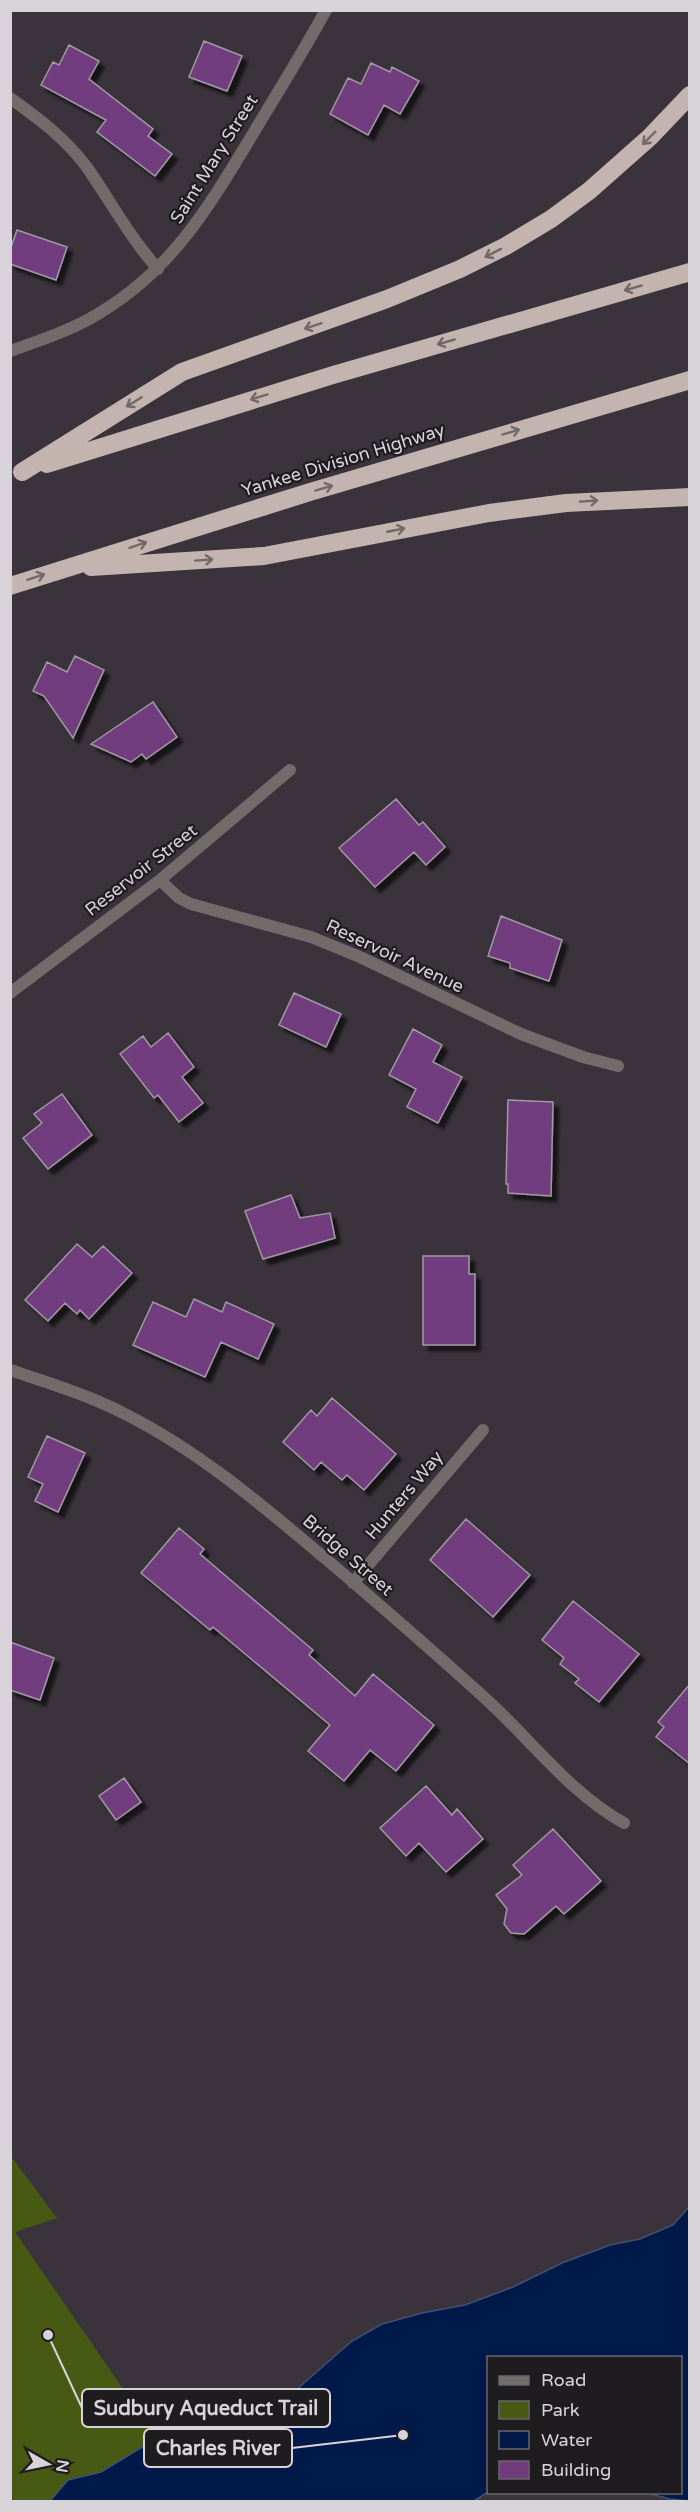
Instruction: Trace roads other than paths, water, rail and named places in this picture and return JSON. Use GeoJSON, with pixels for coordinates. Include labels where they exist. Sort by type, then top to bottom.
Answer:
{"type":"FeatureCollection","features":[{"type":"Feature","properties":{"kind":"highway"},"geometry":{"type":"LineString","coordinates":[[16,473],[182,372],[398,295],[460,269],[514,242],[572,205],[603,180],[650,137],[690,95]]}},
{"type":"Feature","properties":{"kind":"highway"},"geometry":{"type":"LineString","coordinates":[[16,473],[333,375],[690,272]]}},
{"type":"Feature","properties":{"kind":"highway","name":"Yankee Division Highway"},"geometry":{"type":"LineString","coordinates":[[10,586],[379,471],[690,380]]}},
{"type":"Feature","properties":{"kind":"highway"},"geometry":{"type":"LineString","coordinates":[[62,569],[264,556],[489,513],[566,503],[690,497]]}},
{"type":"Feature","properties":{"kind":"street","name":"Saint Mary Street"},"geometry":{"type":"LineString","coordinates":[[10,351],[93,317],[158,269],[208,208],[326,10]]}},
{"type":"Feature","properties":{"kind":"street"},"geometry":{"type":"LineString","coordinates":[[10,98],[51,129],[72,149],[158,269]]}},
{"type":"Feature","properties":{"kind":"street","name":"Reservoir Street"},"geometry":{"type":"LineString","coordinates":[[10,993],[160,880],[290,770]]}},
{"type":"Feature","properties":{"kind":"street","name":"Reservoir Avenue"},"geometry":{"type":"LineString","coordinates":[[160,880],[179,897],[191,904],[310,937],[360,957],[521,1034],[583,1057],[618,1066]]}},
{"type":"Feature","properties":{"kind":"street","name":"Bridge Street"},"geometry":{"type":"LineString","coordinates":[[10,1370],[100,1402],[126,1414],[178,1444],[245,1492],[353,1582],[497,1709],[580,1792],[624,1823]]}},
{"type":"Feature","properties":{"kind":"street","name":"Hunters Way"},"geometry":{"type":"LineString","coordinates":[[353,1582],[483,1430]]}},
{"type":"Feature","properties":{"kind":"water"},"geometry":{"type":"Polygon","coordinates":[[[689,2207],[689,2501],[651,2494],[682,2494],[682,2356],[487,2356],[487,2493],[474,2501],[50,2501],[68,2480],[101,2472],[157,2438],[174,2431],[226,2442],[241,2438],[352,2341],[382,2324],[465,2305],[513,2287],[562,2263],[610,2245],[640,2239],[673,2225],[689,2207]]]}},
{"type":"Feature","properties":{"kind":"place","name":"Sudbury Aqueduct Trail"},"geometry":{"type":"Point","coordinates":[48,2335]}},
{"type":"Feature","properties":{"kind":"place","name":"Charles River"},"geometry":{"type":"Point","coordinates":[403,2435]}}]}
